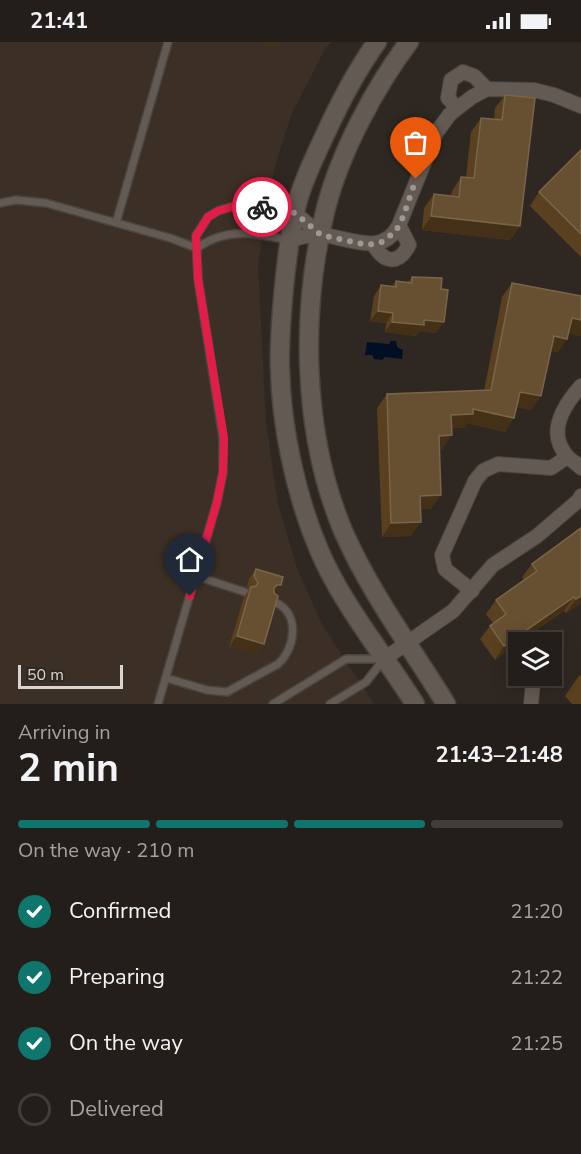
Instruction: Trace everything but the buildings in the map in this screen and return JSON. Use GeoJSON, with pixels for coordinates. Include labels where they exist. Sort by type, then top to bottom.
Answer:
{"type":"FeatureCollection","features":[{"type":"Feature","properties":{"kind":"street"},"geometry":{"type":"LineString","coordinates":[[376,42],[360,65],[340,102],[311,164],[295,213],[289,240],[283,300],[280,368],[285,419],[297,483],[303,509],[319,551],[336,585],[415,704]]}},
{"type":"Feature","properties":{"kind":"street"},"geometry":{"type":"LineString","coordinates":[[409,42],[359,123],[334,185],[321,235],[310,309],[309,378],[324,476],[343,530],[362,571],[446,704]]}},
{"type":"Feature","properties":{"kind":"street"},"geometry":{"type":"LineString","coordinates":[[457,108],[448,98],[451,80],[463,72],[474,76],[487,89]]}},
{"type":"Feature","properties":{"kind":"street"},"geometry":{"type":"LineString","coordinates":[[289,240],[321,235],[368,245],[382,242],[396,231],[399,225],[436,133],[457,108],[487,89],[534,90],[581,106]]}},
{"type":"Feature","properties":{"kind":"street"},"geometry":{"type":"LineString","coordinates":[[295,213],[321,235]]}},
{"type":"Feature","properties":{"kind":"street"},"geometry":{"type":"LineString","coordinates":[[373,244],[378,253],[386,259],[396,260],[409,246],[399,225]]}},
{"type":"Feature","properties":{"kind":"street"},"geometry":{"type":"LineString","coordinates":[[581,386],[565,405],[558,424],[557,440],[567,457],[581,468]]}},
{"type":"Feature","properties":{"kind":"street"},"geometry":{"type":"LineString","coordinates":[[472,591],[445,569],[442,555],[476,481],[483,471],[498,464],[551,468],[567,457]]}},
{"type":"Feature","properties":{"kind":"street"},"geometry":{"type":"LineString","coordinates":[[384,658],[453,611],[494,565],[537,536],[579,500],[581,495]]}},
{"type":"Feature","properties":{"kind":"street"},"geometry":{"type":"LineString","coordinates":[[531,704],[533,686]]}},
{"type":"Feature","properties":{"kind":"lane"},"geometry":{"type":"LineString","coordinates":[[116,223],[168,42]]}},
{"type":"Feature","properties":{"kind":"lane"},"geometry":{"type":"LineString","coordinates":[[0,203],[30,200],[170,238],[197,248]]}},
{"type":"Feature","properties":{"kind":"lane"},"geometry":{"type":"LineString","coordinates":[[158,704],[217,502],[224,462],[224,438],[198,279],[196,236],[208,217],[231,207],[266,207],[295,213]]}},
{"type":"Feature","properties":{"kind":"lane"},"geometry":{"type":"LineString","coordinates":[[197,248],[208,240],[238,232],[289,240]]}},
{"type":"Feature","properties":{"kind":"lane"},"geometry":{"type":"LineString","coordinates":[[196,576],[245,592]]}},
{"type":"Feature","properties":{"kind":"lane"},"geometry":{"type":"LineString","coordinates":[[166,678],[207,690],[227,692],[278,664],[285,658],[290,648],[293,624],[287,611],[279,603],[272,601]]}},
{"type":"Feature","properties":{"kind":"lane"},"geometry":{"type":"LineString","coordinates":[[273,704],[346,659],[384,658]]}},
{"type":"Feature","properties":{"kind":"lane"},"geometry":{"type":"LineString","coordinates":[[330,704],[366,682],[384,658]]}},
{"type":"Feature","properties":{"kind":"shaded area"},"geometry":{"type":"Polygon","coordinates":[[[0,42],[332,42],[325,49],[292,113],[274,169],[258,264],[266,423],[278,504],[298,571],[323,626],[374,704],[0,704],[0,42]]]}},
{"type":"Feature","properties":{"kind":"water"},"geometry":{"type":"Polygon","coordinates":[[[391,341],[396,341],[397,347],[403,350],[402,359],[385,357],[382,360],[374,359],[372,355],[365,355],[367,342],[389,344],[391,341]]]}},
{"type":"Feature","properties":{"kind":"way so far"},"geometry":{"type":"LineString","coordinates":[[262,207],[295,213],[321,235],[368,245],[382,242],[396,231],[416,179]]}},
{"type":"Feature","properties":{"kind":"route"},"geometry":{"type":"LineString","coordinates":[[190,596],[217,502],[223,472],[224,438],[198,279],[196,236],[208,217],[218,211],[231,207],[262,207]]}}]}
